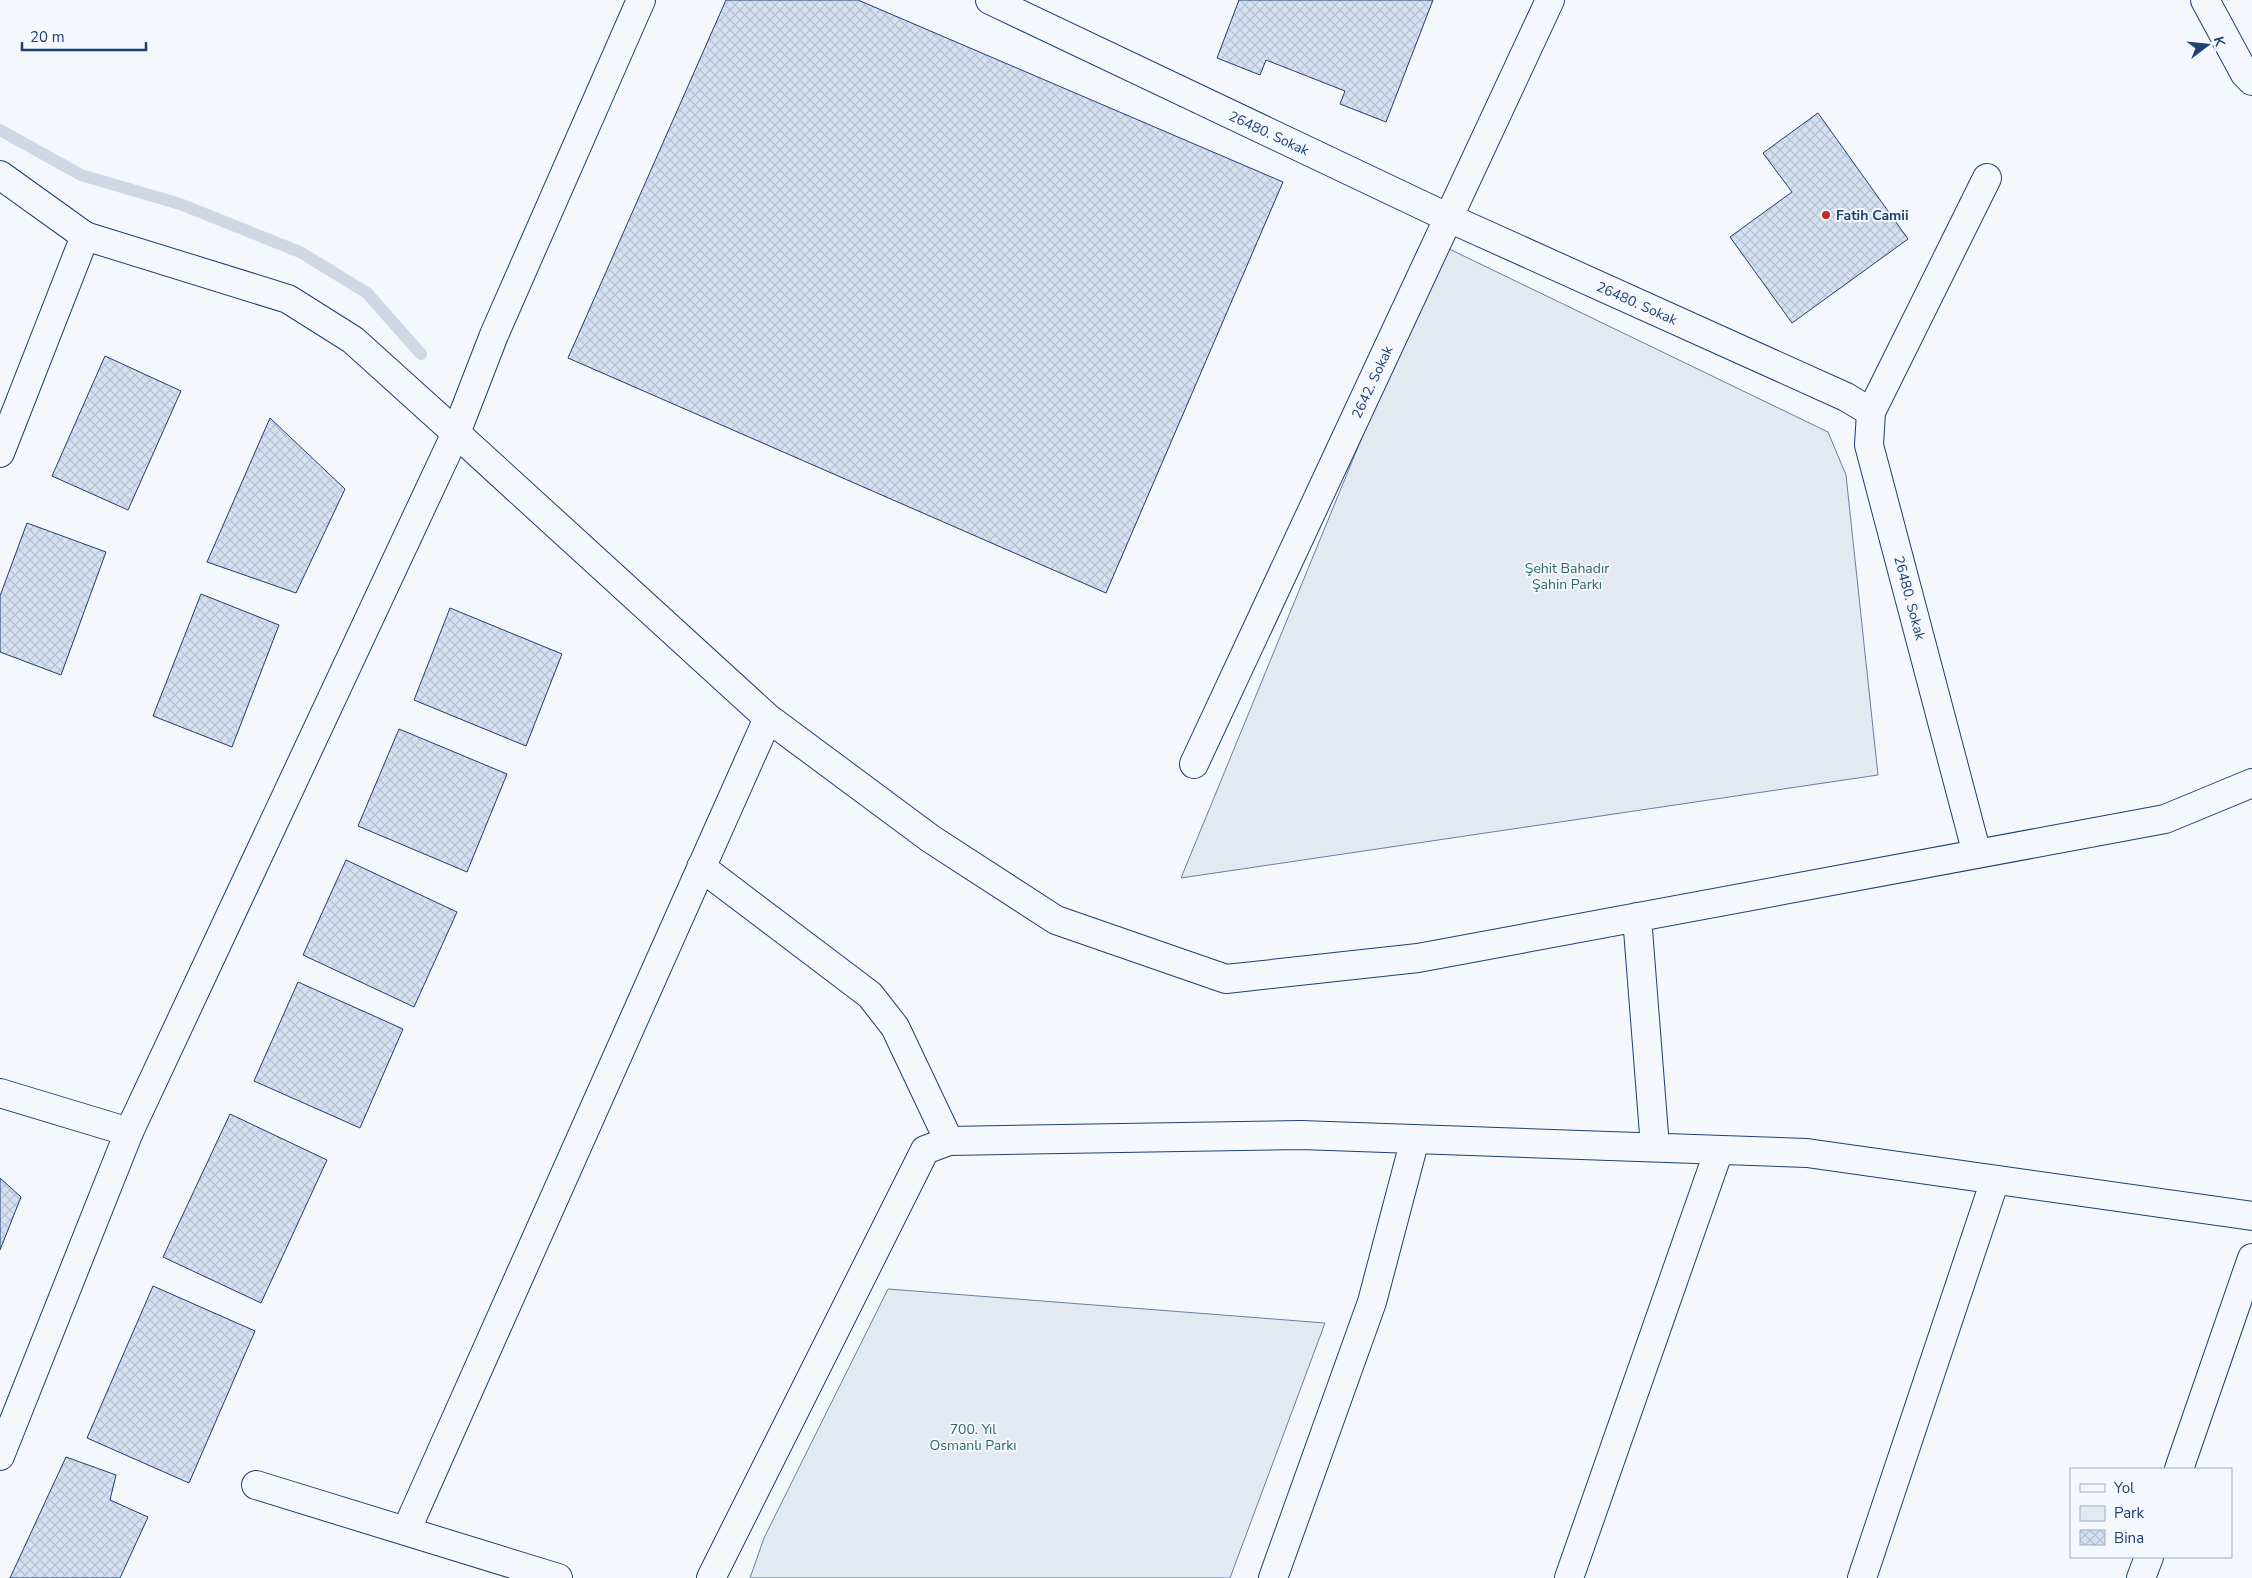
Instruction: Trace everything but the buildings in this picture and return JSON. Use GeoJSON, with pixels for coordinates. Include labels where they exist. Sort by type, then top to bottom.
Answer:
{"type":"FeatureCollection","features":[{"type":"Feature","properties":{"kind":"street"},"geometry":{"type":"LineString","coordinates":[[0,1456],[129,1132],[456,433],[494,335],[641,0]]}},
{"type":"Feature","properties":{"kind":"street","name":"26480. Sokak"},"geometry":{"type":"LineString","coordinates":[[990,0],[1449,218],[1846,397],[1871,412],[1869,445],[1977,854]]}},
{"type":"Feature","properties":{"kind":"street","name":"2642. Sokak"},"geometry":{"type":"LineString","coordinates":[[1194,764],[1550,0]]}},
{"type":"Feature","properties":{"kind":"street"},"geometry":{"type":"LineString","coordinates":[[2205,0],[2245,74],[2252,81]]}},
{"type":"Feature","properties":{"kind":"street"},"geometry":{"type":"LineString","coordinates":[[0,175],[85,236],[288,299],[353,340],[768,718],[931,839],[1056,920],[1226,979],[1418,958],[2166,819],[2252,783]]}},
{"type":"Feature","properties":{"kind":"street"},"geometry":{"type":"LineString","coordinates":[[1871,412],[1987,178]]}},
{"type":"Feature","properties":{"kind":"street"},"geometry":{"type":"LineString","coordinates":[[0,453],[85,236]]}},
{"type":"Feature","properties":{"kind":"street"},"geometry":{"type":"LineString","coordinates":[[406,1531],[768,718]]}},
{"type":"Feature","properties":{"kind":"street"},"geometry":{"type":"LineString","coordinates":[[701,867],[870,995],[895,1027],[949,1141]]}},
{"type":"Feature","properties":{"kind":"street"},"geometry":{"type":"LineString","coordinates":[[1637,917],[1655,1147]]}},
{"type":"Feature","properties":{"kind":"street"},"geometry":{"type":"LineString","coordinates":[[0,1093],[129,1132]]}},
{"type":"Feature","properties":{"kind":"street"},"geometry":{"type":"LineString","coordinates":[[711,1578],[924,1150],[949,1141],[1301,1135],[1807,1153],[2252,1216]]}},
{"type":"Feature","properties":{"kind":"street"},"geometry":{"type":"LineString","coordinates":[[1273,1578],[1372,1302],[1415,1139]]}},
{"type":"Feature","properties":{"kind":"street"},"geometry":{"type":"LineString","coordinates":[[1569,1578],[1719,1150]]}},
{"type":"Feature","properties":{"kind":"street"},"geometry":{"type":"LineString","coordinates":[[1862,1578],[1995,1180]]}},
{"type":"Feature","properties":{"kind":"street"},"geometry":{"type":"LineString","coordinates":[[2179,1468],[2252,1258]]}},
{"type":"Feature","properties":{"kind":"street"},"geometry":{"type":"LineString","coordinates":[[256,1485],[558,1578]]}},
{"type":"Feature","properties":{"kind":"street"},"geometry":{"type":"LineString","coordinates":[[2141,1578],[2149,1558]]}},
{"type":"Feature","properties":{"kind":"green space","name":"Şehit Bahadır Şahin Parkı"},"geometry":{"type":"Polygon","coordinates":[[[1441,245],[1828,432],[1846,475],[1878,775],[1181,878],[1441,245]]]}},
{"type":"Feature","properties":{"kind":"green space","name":"700. Yıl Osmanlı Parkı"},"geometry":{"type":"Polygon","coordinates":[[[888,1289],[1325,1323],[1230,1578],[750,1578],[764,1538],[888,1289]]]}},
{"type":"Feature","properties":{"kind":"waterway"},"geometry":{"type":"LineString","coordinates":[[0,130],[81,175],[180,204],[300,252],[367,293],[421,354]]}},
{"type":"Feature","properties":{"kind":"place","name":"Fatih Camii"},"geometry":{"type":"Point","coordinates":[1826,215]}}]}
